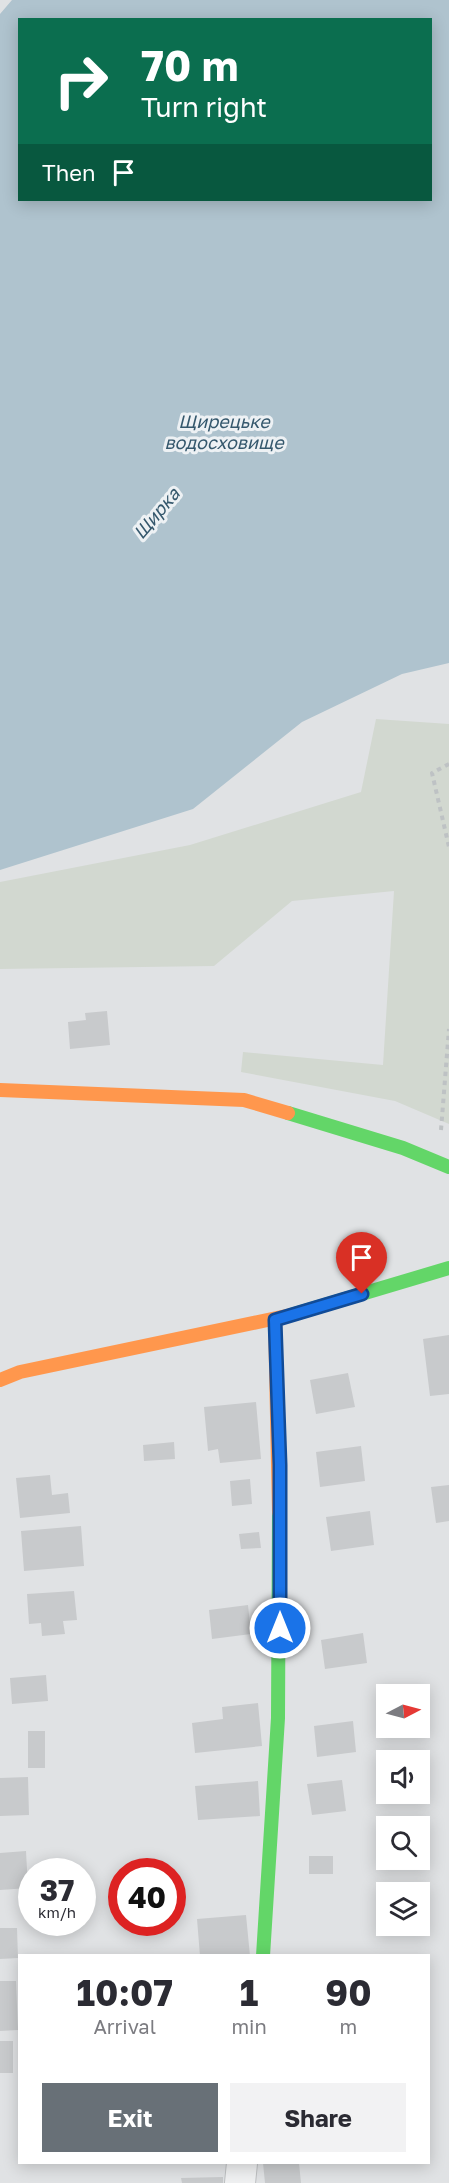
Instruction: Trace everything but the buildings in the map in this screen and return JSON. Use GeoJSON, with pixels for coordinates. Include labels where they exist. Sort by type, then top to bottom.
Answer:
{"type":"FeatureCollection","features":[{"type":"Feature","properties":{"kind":"street"},"geometry":{"type":"LineString","coordinates":[[0,1090],[244,1100],[403,1148],[444,1165]]}},
{"type":"Feature","properties":{"kind":"street"},"geometry":{"type":"LineString","coordinates":[[0,1380],[20,1372],[275,1320],[449,1268]]}},
{"type":"Feature","properties":{"kind":"street"},"geometry":{"type":"LineString","coordinates":[[263,1954],[280,1698],[280,1465],[275,1320]]}},
{"type":"Feature","properties":{"kind":"street"},"geometry":{"type":"LineString","coordinates":[[240,2183],[242,2164]]}},
{"type":"Feature","properties":{"kind":"path"},"geometry":{"type":"LineString","coordinates":[[449,764],[432,772],[449,847]]}},
{"type":"Feature","properties":{"kind":"path"},"geometry":{"type":"LineString","coordinates":[[444,1165],[449,1029]]}},
{"type":"Feature","properties":{"kind":"shaded area"},"geometry":{"type":"Polygon","coordinates":[[[376,719],[449,724],[449,1124],[395,1101],[241,1072],[243,1052],[383,1065],[394,891],[292,901],[214,966],[0,969],[0,882],[190,845],[361,792],[376,719]]]}},
{"type":"Feature","properties":{"kind":"water","name":"Щирецьке водосховище"},"geometry":{"type":"Polygon","coordinates":[[[12,0],[449,0],[449,663],[402,674],[302,722],[193,809],[0,870],[0,14],[12,0]]]}},
{"type":"Feature","properties":{"kind":"traffic: fast"},"geometry":{"type":"LineString","coordinates":[[288,1113],[403,1148],[449,1167]]}},
{"type":"Feature","properties":{"kind":"traffic: fast"},"geometry":{"type":"LineString","coordinates":[[291,1315],[449,1268]]}},
{"type":"Feature","properties":{"kind":"traffic: fast"},"geometry":{"type":"LineString","coordinates":[[263,1954],[278,1718],[279,1512]]}},
{"type":"Feature","properties":{"kind":"traffic: slow"},"geometry":{"type":"LineString","coordinates":[[0,1090],[244,1100],[288,1113]]}},
{"type":"Feature","properties":{"kind":"traffic: slow"},"geometry":{"type":"LineString","coordinates":[[0,1380],[20,1372],[291,1315]]}},
{"type":"Feature","properties":{"kind":"traffic: slow"},"geometry":{"type":"LineString","coordinates":[[275,1320],[279,1512]]}},
{"type":"Feature","properties":{"kind":"route"},"geometry":{"type":"LineString","coordinates":[[280,1628],[280,1465],[275,1320],[362,1294]]}},
{"type":"Feature","properties":{"kind":"water label","name":"Щирка"},"geometry":{"type":"Point","coordinates":[156,513]}}]}
